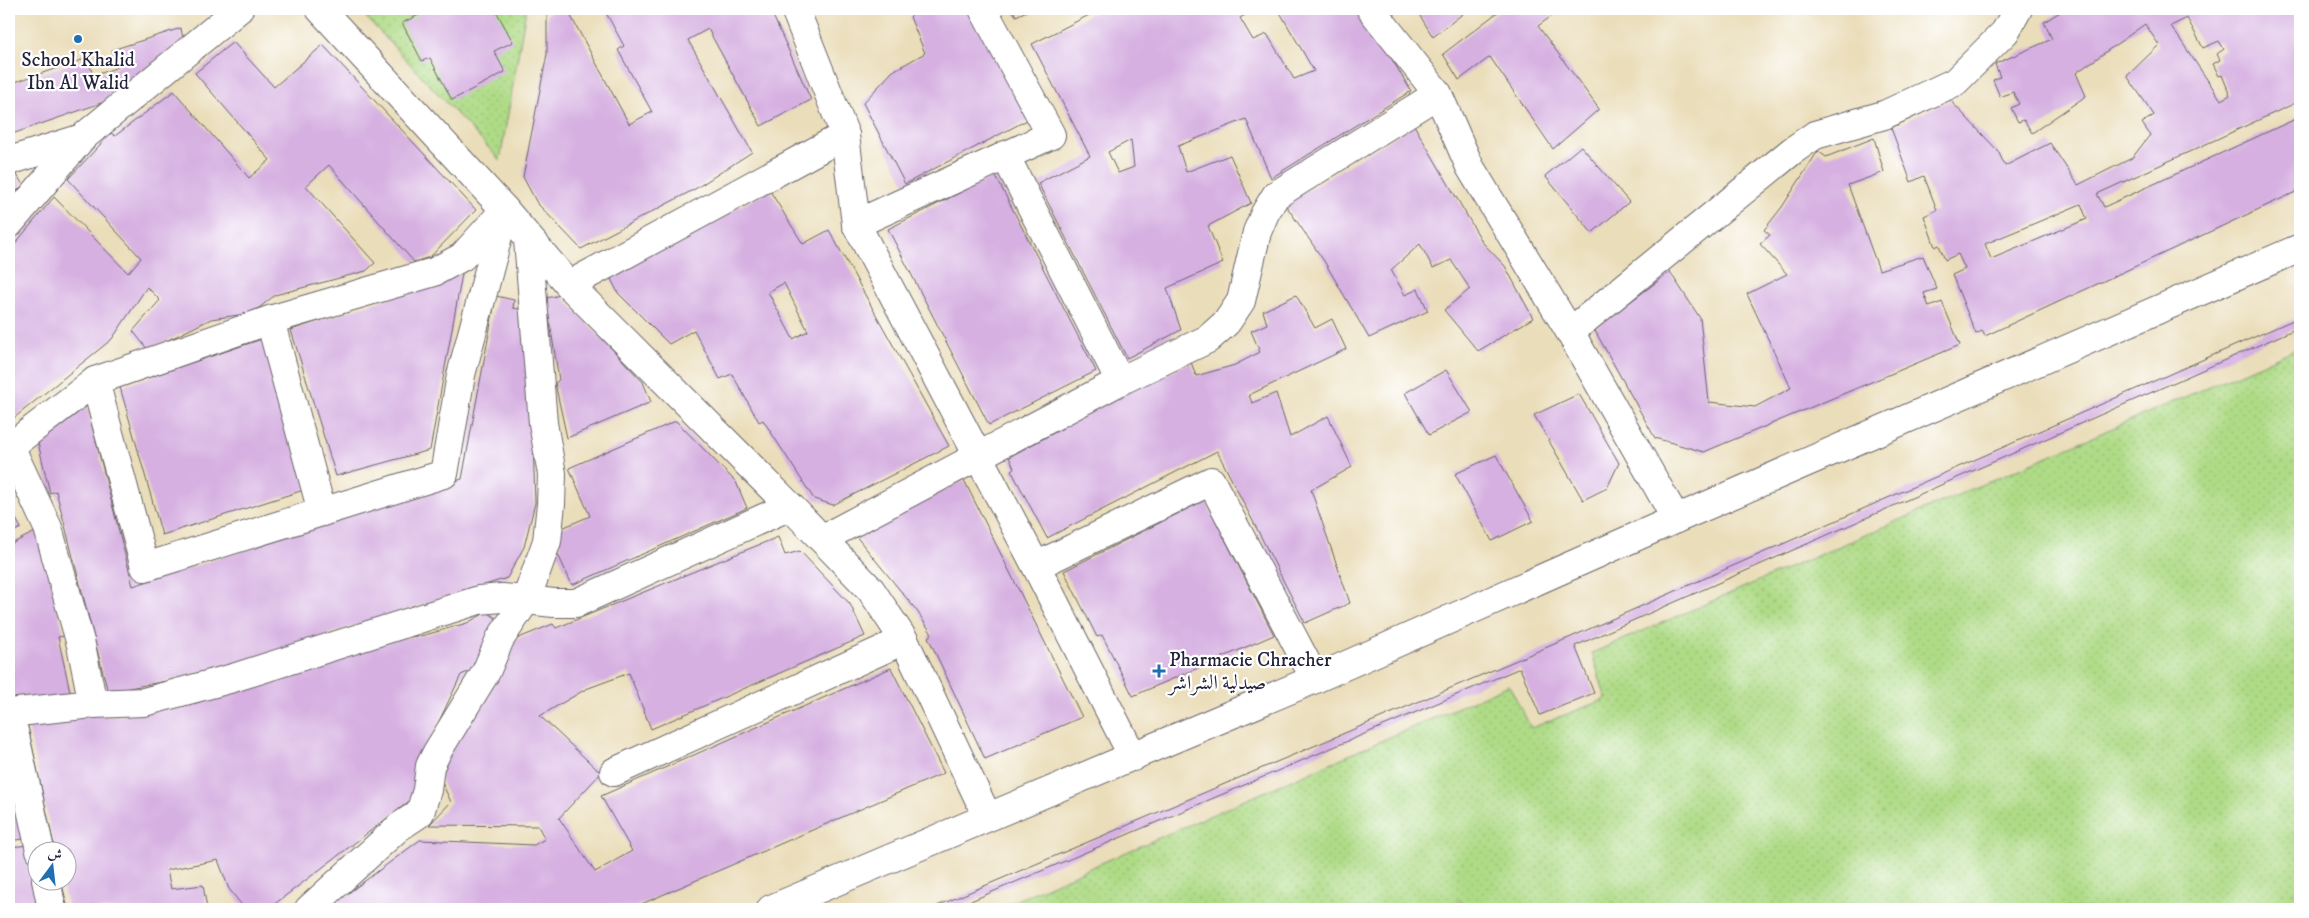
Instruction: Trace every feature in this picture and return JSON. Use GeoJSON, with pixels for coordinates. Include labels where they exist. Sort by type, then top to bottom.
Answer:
{"type":"FeatureCollection","features":[{"type":"Feature","properties":{"kind":"street"},"geometry":{"type":"LineString","coordinates":[[9,224],[82,138],[239,9]]}},
{"type":"Feature","properties":{"kind":"street"},"geometry":{"type":"LineString","coordinates":[[320,9],[505,210],[528,240],[569,285],[790,506],[871,590],[904,640],[987,816]]}},
{"type":"Feature","properties":{"kind":"street"},"geometry":{"type":"LineString","coordinates":[[795,9],[845,135],[856,224],[1036,566],[1133,757]]}},
{"type":"Feature","properties":{"kind":"street"},"geometry":{"type":"LineString","coordinates":[[856,224],[1051,135],[983,9]]}},
{"type":"Feature","properties":{"kind":"street"},"geometry":{"type":"LineString","coordinates":[[1371,9],[1438,94],[1470,167],[1570,332],[1676,519]]}},
{"type":"Feature","properties":{"kind":"street"},"geometry":{"type":"LineString","coordinates":[[1570,332],[1792,151],[1815,135],[1884,115],[1955,82],[2005,32],[2018,9]]}},
{"type":"Feature","properties":{"kind":"street"},"geometry":{"type":"LineString","coordinates":[[822,539],[1120,381],[1208,339],[1227,322],[1241,301],[1257,232],[1265,213],[1276,196],[1438,94]]}},
{"type":"Feature","properties":{"kind":"street"},"geometry":{"type":"LineString","coordinates":[[569,285],[845,135]]}},
{"type":"Feature","properties":{"kind":"street"},"geometry":{"type":"LineString","coordinates":[[9,161],[82,138]]}},
{"type":"Feature","properties":{"kind":"street"},"geometry":{"type":"LineString","coordinates":[[1006,155],[1120,381]]}},
{"type":"Feature","properties":{"kind":"street"},"geometry":{"type":"LineString","coordinates":[[93,704],[81,645],[48,528],[10,445],[95,381],[270,320],[434,272],[462,257],[505,210]]}},
{"type":"Feature","properties":{"kind":"street"},"geometry":{"type":"LineString","coordinates":[[95,381],[146,567],[444,474],[461,375],[505,210]]}},
{"type":"Feature","properties":{"kind":"street"},"geometry":{"type":"LineString","coordinates":[[309,909],[399,827],[420,813],[427,790],[430,766],[486,672],[500,639],[526,600],[547,541],[552,474],[544,424],[528,240]]}},
{"type":"Feature","properties":{"kind":"street"},"geometry":{"type":"LineString","coordinates":[[771,909],[987,816],[1133,757],[1315,679],[1676,519],[2300,248]]}},
{"type":"Feature","properties":{"kind":"street"},"geometry":{"type":"LineString","coordinates":[[270,320],[322,512]]}},
{"type":"Feature","properties":{"kind":"street"},"geometry":{"type":"LineString","coordinates":[[1036,566],[1211,481],[1315,679]]}},
{"type":"Feature","properties":{"kind":"street"},"geometry":{"type":"LineString","coordinates":[[9,713],[93,704],[144,702],[234,678],[479,600],[502,598],[576,603],[790,506]]}},
{"type":"Feature","properties":{"kind":"street"},"geometry":{"type":"LineString","coordinates":[[614,772],[904,640]]}},
{"type":"Feature","properties":{"kind":"street"},"geometry":{"type":"LineString","coordinates":[[9,722],[14,732],[38,840]]}},
{"type":"Feature","properties":{"kind":"street"},"geometry":{"type":"LineString","coordinates":[[48,890],[52,909]]}},
{"type":"Feature","properties":{"kind":"green space"},"geometry":{"type":"Polygon","coordinates":[[[381,9],[526,9],[500,160],[366,17],[381,9]]]}},
{"type":"Feature","properties":{"kind":"green space"},"geometry":{"type":"Polygon","coordinates":[[[2298,348],[2300,351],[2300,909],[1464,909],[1460,900],[1438,909],[996,909],[1509,685],[1531,728],[1606,699],[1592,653],[2298,348]]]}},
{"type":"Feature","properties":{"kind":"building"},"geometry":{"type":"Polygon","coordinates":[[[431,9],[495,9],[513,42],[494,51],[505,72],[452,100],[430,58],[422,61],[402,23],[431,9]]]}},
{"type":"Feature","properties":{"kind":"building"},"geometry":{"type":"Polygon","coordinates":[[[557,9],[567,9],[629,124],[652,112],[618,50],[624,46],[604,9],[770,9],[811,100],[761,126],[708,29],[688,40],[752,152],[695,189],[581,249],[537,203],[523,177],[547,54],[547,14],[557,9]]]}},
{"type":"Feature","properties":{"kind":"building"},"geometry":{"type":"Polygon","coordinates":[[[918,9],[974,9],[1031,118],[905,184],[863,103],[893,71],[925,53],[910,17],[918,9]]]}},
{"type":"Feature","properties":{"kind":"building"},"geometry":{"type":"Polygon","coordinates":[[[1012,9],[1031,9],[1016,16],[1012,9]]]}},
{"type":"Feature","properties":{"kind":"building"},"geometry":{"type":"Polygon","coordinates":[[[1095,9],[1255,9],[1240,18],[1253,40],[1267,34],[1294,79],[1314,71],[1278,9],[1362,9],[1411,91],[1271,178],[1246,119],[1178,146],[1186,172],[1230,155],[1251,203],[1208,226],[1223,263],[1167,288],[1181,330],[1127,358],[1038,183],[1090,156],[1032,44],[1095,12],[1095,9]],[[1131,140],[1108,152],[1118,173],[1134,167],[1131,140]]]}},
{"type":"Feature","properties":{"kind":"building"},"geometry":{"type":"Polygon","coordinates":[[[1416,9],[1469,9],[1433,37],[1416,9]]]}},
{"type":"Feature","properties":{"kind":"building"},"geometry":{"type":"Polygon","coordinates":[[[1502,9],[1561,9],[1538,26],[1599,109],[1553,149],[1490,57],[1459,80],[1443,54],[1502,9]]]}},
{"type":"Feature","properties":{"kind":"building"},"geometry":{"type":"Polygon","coordinates":[[[2058,9],[2294,9],[2300,23],[2300,101],[2097,194],[2104,207],[2300,117],[2300,190],[1985,336],[1982,331],[1976,334],[1952,275],[1965,269],[1958,254],[1945,260],[1939,245],[1935,247],[1924,216],[1937,210],[1924,176],[1911,182],[1891,128],[1950,100],[1998,151],[2005,166],[2050,143],[2078,185],[2132,158],[2150,135],[2142,123],[2154,115],[2127,76],[2159,45],[2145,24],[2076,73],[2086,96],[2032,133],[2024,120],[2018,122],[2011,108],[2019,104],[2013,92],[2000,97],[1993,80],[2000,77],[1995,64],[2052,39],[2044,22],[2060,12],[2058,9]],[[2187,18],[2171,26],[2221,100],[2230,95],[2222,75],[2219,76],[2213,64],[2220,60],[2217,54],[2224,49],[2219,41],[2203,48],[2187,18]],[[2081,204],[1985,244],[1991,259],[2087,219],[2081,204]]]}},
{"type":"Feature","properties":{"kind":"building"},"geometry":{"type":"Polygon","coordinates":[[[181,28],[183,39],[107,101],[9,135],[9,84],[88,58],[93,76],[118,67],[112,50],[181,28]]]}},
{"type":"Feature","properties":{"kind":"building"},"geometry":{"type":"Polygon","coordinates":[[[233,42],[274,87],[323,45],[476,210],[430,257],[414,262],[329,165],[306,186],[375,263],[366,271],[275,295],[259,308],[245,314],[211,319],[148,350],[133,331],[160,300],[147,287],[112,339],[9,422],[9,251],[54,197],[128,273],[141,258],[68,179],[111,133],[115,136],[174,91],[249,178],[270,160],[195,73],[233,42]]]}},
{"type":"Feature","properties":{"kind":"building"},"geometry":{"type":"Polygon","coordinates":[[[1414,125],[1483,243],[1505,266],[1533,318],[1478,351],[1444,310],[1470,289],[1451,260],[1433,268],[1420,244],[1391,270],[1405,295],[1418,289],[1428,311],[1369,338],[1324,261],[1285,204],[1414,125]]]}},
{"type":"Feature","properties":{"kind":"building"},"geometry":{"type":"Polygon","coordinates":[[[1874,138],[1884,172],[1848,185],[1879,270],[1923,256],[1937,289],[1924,293],[1929,307],[1942,302],[1960,345],[1704,452],[1655,438],[1594,329],[1670,272],[1700,318],[1709,402],[1755,407],[1791,388],[1747,294],[1787,274],[1760,244],[1770,235],[1764,230],[1782,207],[1818,151],[1826,157],[1874,138]]]}},
{"type":"Feature","properties":{"kind":"building"},"geometry":{"type":"Polygon","coordinates":[[[1581,146],[1629,202],[1592,233],[1545,176],[1581,146]]]}},
{"type":"Feature","properties":{"kind":"building"},"geometry":{"type":"Polygon","coordinates":[[[16,173],[23,185],[9,199],[9,176],[16,173]]]}},
{"type":"Feature","properties":{"kind":"building"},"geometry":{"type":"Polygon","coordinates":[[[995,175],[1096,371],[989,425],[888,229],[995,175]]]}},
{"type":"Feature","properties":{"kind":"building"},"geometry":{"type":"Polygon","coordinates":[[[770,191],[803,244],[829,230],[949,446],[833,505],[814,499],[763,420],[759,422],[732,374],[720,379],[694,330],[669,344],[618,293],[608,273],[770,191]],[[784,283],[768,292],[793,339],[808,331],[784,283]]]}},
{"type":"Feature","properties":{"kind":"building"},"geometry":{"type":"Polygon","coordinates":[[[462,274],[430,450],[336,476],[291,330],[462,274]]]}},
{"type":"Feature","properties":{"kind":"building"},"geometry":{"type":"Polygon","coordinates":[[[561,295],[643,382],[651,402],[567,438],[555,383],[559,380],[546,298],[561,295]]]}},
{"type":"Feature","properties":{"kind":"building"},"geometry":{"type":"Polygon","coordinates":[[[1296,295],[1315,328],[1332,319],[1346,349],[1249,395],[1252,403],[1276,393],[1290,437],[1328,416],[1352,467],[1311,490],[1350,603],[1305,623],[1217,451],[1047,538],[1011,470],[1014,468],[1009,457],[1063,428],[1060,424],[1191,362],[1196,376],[1235,365],[1260,352],[1251,331],[1267,324],[1263,311],[1296,295]]]}},
{"type":"Feature","properties":{"kind":"building"},"geometry":{"type":"Polygon","coordinates":[[[496,296],[514,300],[513,308],[529,311],[535,503],[524,547],[507,578],[234,664],[177,679],[108,692],[56,491],[50,493],[38,443],[87,406],[133,586],[251,548],[250,544],[462,479],[496,296]]]}},
{"type":"Feature","properties":{"kind":"building"},"geometry":{"type":"Polygon","coordinates":[[[2300,317],[2300,327],[1575,646],[1594,693],[1540,715],[1520,668],[952,909],[930,909],[1571,637],[2300,317]]]}},
{"type":"Feature","properties":{"kind":"building"},"geometry":{"type":"Polygon","coordinates":[[[262,339],[307,489],[162,535],[120,387],[262,339]]]}},
{"type":"Feature","properties":{"kind":"building"},"geometry":{"type":"Polygon","coordinates":[[[1446,370],[1472,412],[1429,435],[1405,393],[1446,370]]]}},
{"type":"Feature","properties":{"kind":"building"},"geometry":{"type":"Polygon","coordinates":[[[1579,394],[1619,463],[1607,488],[1583,500],[1534,415],[1579,394]]]}},
{"type":"Feature","properties":{"kind":"building"},"geometry":{"type":"Polygon","coordinates":[[[676,421],[736,482],[747,508],[572,585],[556,550],[561,548],[555,531],[590,516],[569,468],[676,421]]]}},
{"type":"Feature","properties":{"kind":"building"},"geometry":{"type":"Polygon","coordinates":[[[1496,455],[1533,521],[1492,541],[1455,474],[1496,455]]]}},
{"type":"Feature","properties":{"kind":"building"},"geometry":{"type":"Polygon","coordinates":[[[964,480],[1082,717],[985,759],[928,637],[932,634],[917,611],[855,535],[964,480]]]}},
{"type":"Feature","properties":{"kind":"building"},"geometry":{"type":"Polygon","coordinates":[[[1205,500],[1274,635],[1133,696],[1102,635],[1097,637],[1064,571],[1205,500]]]}},
{"type":"Feature","properties":{"kind":"building"},"geometry":{"type":"Polygon","coordinates":[[[9,506],[21,528],[9,534],[9,506]]]}},
{"type":"Feature","properties":{"kind":"building"},"geometry":{"type":"Polygon","coordinates":[[[37,531],[50,573],[64,636],[58,637],[71,696],[9,705],[9,545],[37,531]]]}},
{"type":"Feature","properties":{"kind":"building"},"geometry":{"type":"Polygon","coordinates":[[[778,537],[785,555],[800,551],[850,604],[865,636],[651,729],[629,673],[586,689],[540,716],[601,773],[559,818],[595,872],[632,851],[601,796],[891,668],[944,773],[630,909],[327,909],[420,840],[534,845],[545,839],[538,826],[429,825],[451,802],[437,772],[509,642],[553,624],[556,628],[778,537]]]}},
{"type":"Feature","properties":{"kind":"building"},"geometry":{"type":"Polygon","coordinates":[[[487,612],[496,618],[475,669],[461,675],[422,757],[419,789],[407,803],[268,909],[245,909],[229,889],[218,860],[167,870],[171,889],[203,885],[207,909],[68,909],[63,890],[78,890],[78,840],[53,840],[26,718],[105,713],[107,717],[193,704],[400,638],[425,635],[467,623],[487,612]]]}},
{"type":"Feature","properties":{"kind":"building"},"geometry":{"type":"Polygon","coordinates":[[[9,762],[23,839],[9,841],[9,762]]]}},
{"type":"Feature","properties":{"kind":"building"},"geometry":{"type":"Polygon","coordinates":[[[9,843],[10,847],[28,845],[28,890],[39,890],[43,909],[9,909],[9,843]]]}},
{"type":"Feature","properties":{"kind":"place","name":"School Khalid Ibn Al Walid"},"geometry":{"type":"Point","coordinates":[78,39]}},
{"type":"Feature","properties":{"kind":"place","name":"Pharmacie Chracher صيدلية الشراشر"},"geometry":{"type":"Point","coordinates":[1159,671]}}]}
